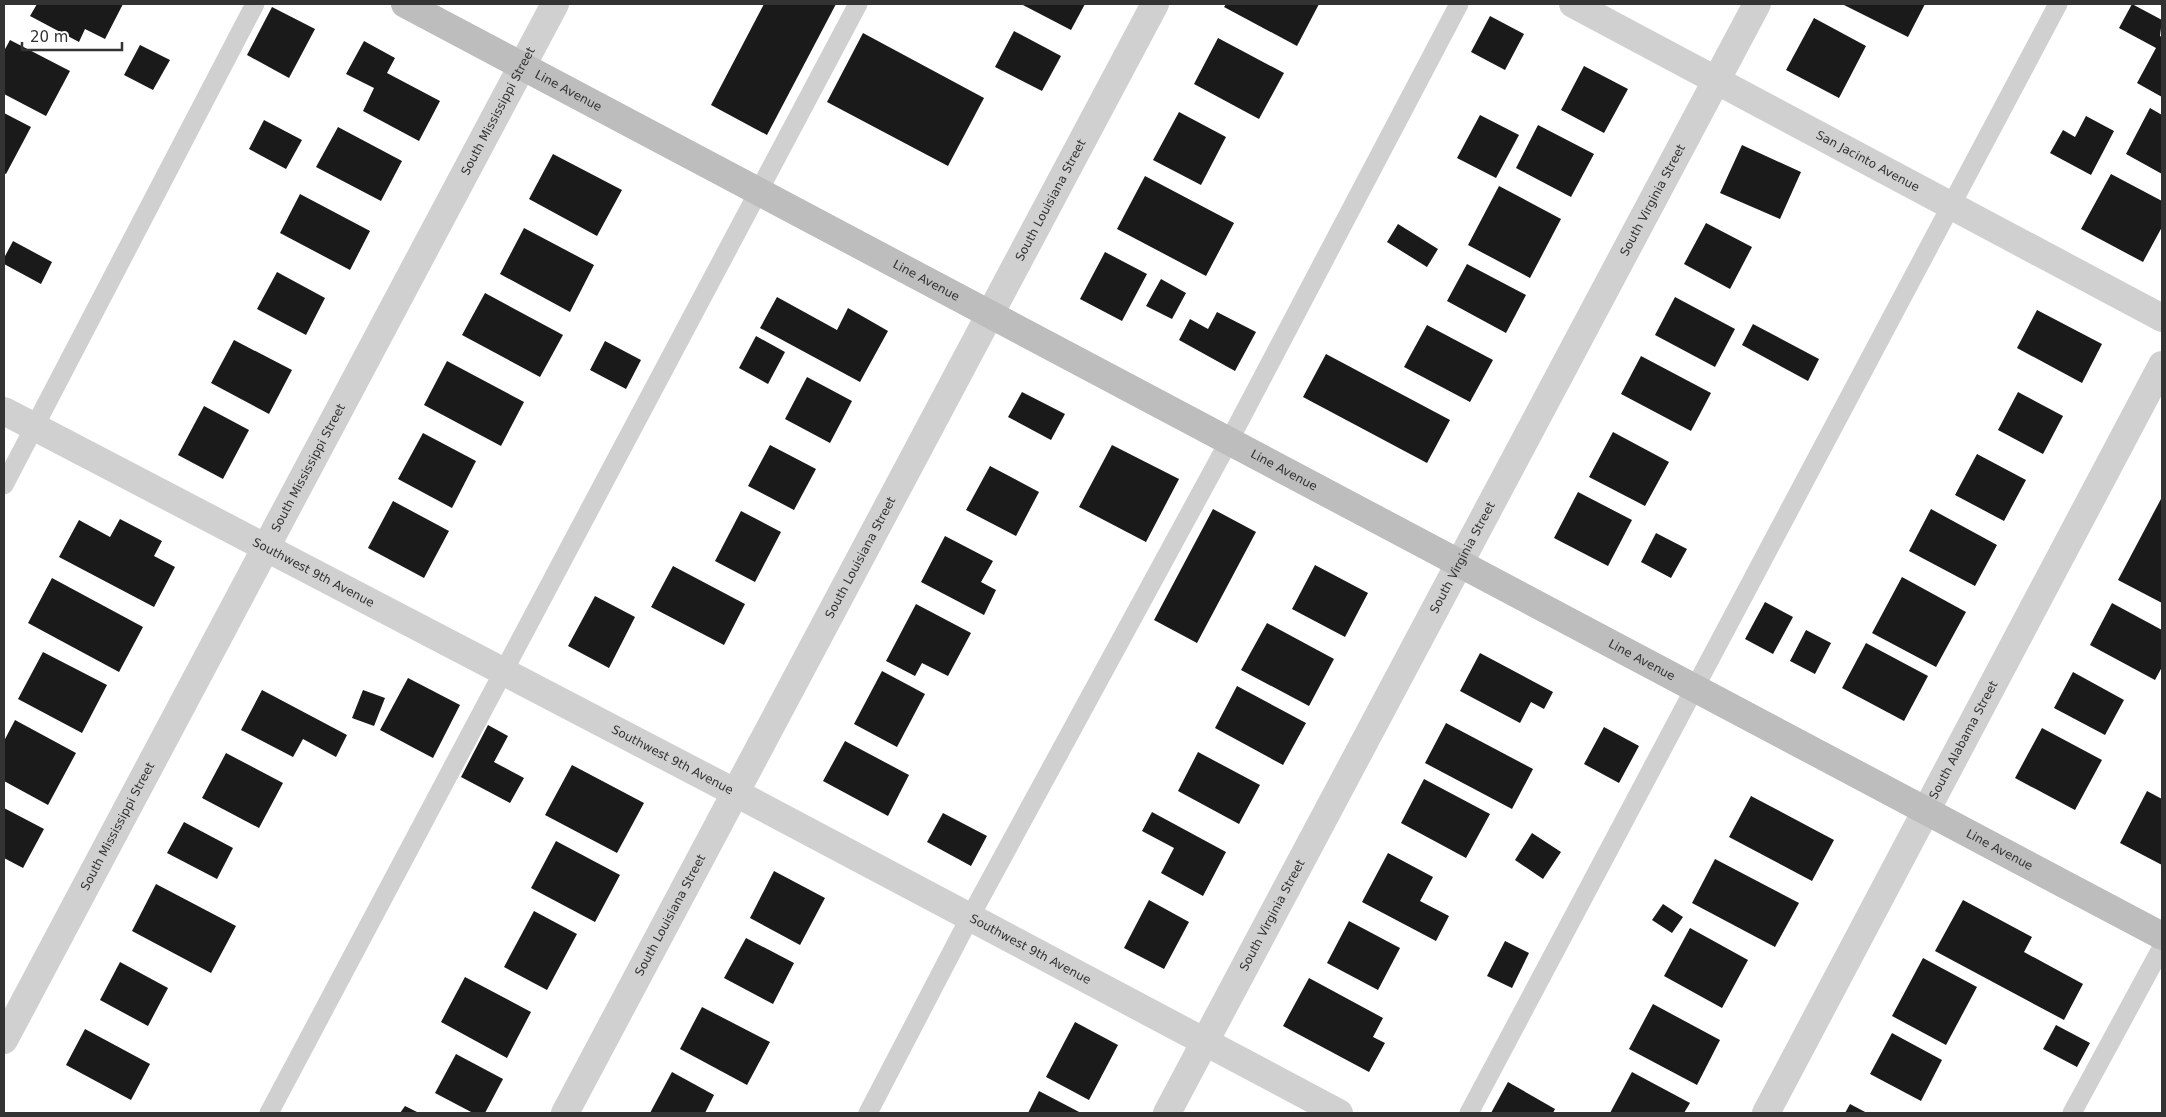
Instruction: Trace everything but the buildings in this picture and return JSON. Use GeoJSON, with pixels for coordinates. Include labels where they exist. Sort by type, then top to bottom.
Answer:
{"type":"FeatureCollection","features":[{"type":"Feature","properties":{"kind":"main road","name":"Line Avenue"},"geometry":{"type":"LineString","coordinates":[[405,4],[2162,936]]}},
{"type":"Feature","properties":{"kind":"street","name":"South Mississippi Street"},"geometry":{"type":"LineString","coordinates":[[4,1040],[556,4]]}},
{"type":"Feature","properties":{"kind":"street","name":"South Louisiana Street"},"geometry":{"type":"LineString","coordinates":[[565,1113],[1155,4]]}},
{"type":"Feature","properties":{"kind":"street","name":"San Jacinto Avenue"},"geometry":{"type":"LineString","coordinates":[[1573,4],[2162,318]]}},
{"type":"Feature","properties":{"kind":"street","name":"South Virginia Street"},"geometry":{"type":"LineString","coordinates":[[1167,1113],[1461,564],[1757,4]]}},
{"type":"Feature","properties":{"kind":"street","name":"South Alabama Street"},"geometry":{"type":"LineString","coordinates":[[1766,1113],[2162,365]]}},
{"type":"Feature","properties":{"kind":"street","name":"Southwest 9th Avenue"},"geometry":{"type":"LineString","coordinates":[[4,411],[736,793],[1339,1113]]}},
{"type":"Feature","properties":{"kind":"lane"},"geometry":{"type":"LineString","coordinates":[[4,485],[255,4]]}},
{"type":"Feature","properties":{"kind":"lane"},"geometry":{"type":"LineString","coordinates":[[269,1113],[858,4]]}},
{"type":"Feature","properties":{"kind":"lane"},"geometry":{"type":"LineString","coordinates":[[868,1113],[970,917],[1229,441],[1459,4]]}},
{"type":"Feature","properties":{"kind":"lane"},"geometry":{"type":"LineString","coordinates":[[1469,1113],[2058,4]]}},
{"type":"Feature","properties":{"kind":"lane"},"geometry":{"type":"LineString","coordinates":[[2072,1113],[2162,947]]}}]}
